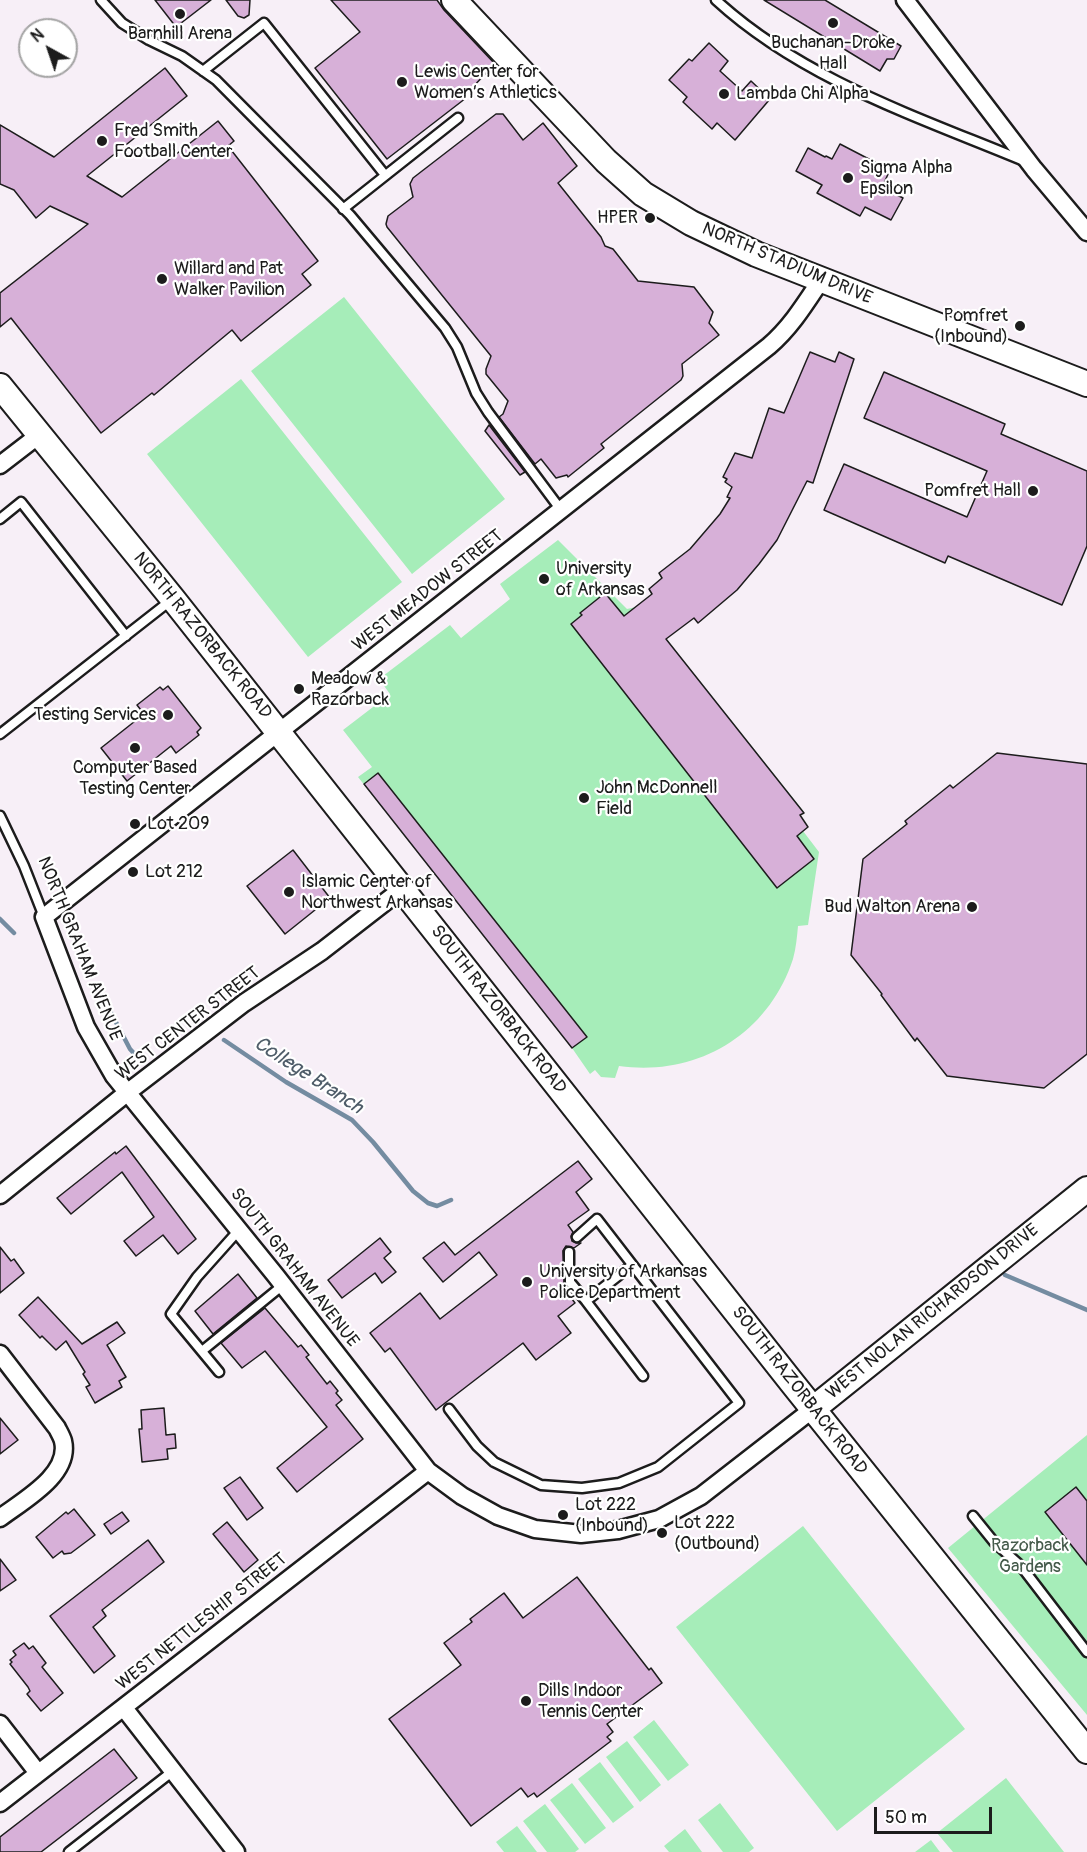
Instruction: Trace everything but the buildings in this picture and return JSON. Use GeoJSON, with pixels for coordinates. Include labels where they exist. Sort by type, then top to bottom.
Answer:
{"type":"FeatureCollection","features":[{"type":"Feature","properties":{"kind":"main road","name":"NORTH STADIUM DRIVE"},"geometry":{"type":"LineString","coordinates":[[454,0],[606,161],[643,194],[701,228],[756,254],[1087,384]]}},
{"type":"Feature","properties":{"kind":"main road","name":"NORTH RAZORBACK ROAD"},"geometry":{"type":"LineString","coordinates":[[0,386],[173,599],[402,889]]}},
{"type":"Feature","properties":{"kind":"main road","name":"SOUTH RAZORBACK ROAD"},"geometry":{"type":"LineString","coordinates":[[402,889],[1087,1751]]}},
{"type":"Feature","properties":{"kind":"main road","name":"WEST NOLAN RICHARDSON DRIVE"},"geometry":{"type":"LineString","coordinates":[[813,1409],[1087,1189]]}},
{"type":"Feature","properties":{"kind":"street"},"geometry":{"type":"LineString","coordinates":[[905,0],[1030,164],[1087,232]]}},
{"type":"Feature","properties":{"kind":"street","name":"WEST MEADOW STREET"},"geometry":{"type":"LineString","coordinates":[[44,917],[769,346],[797,316],[821,280]]}},
{"type":"Feature","properties":{"kind":"street"},"geometry":{"type":"LineString","coordinates":[[0,465],[39,435]]}},
{"type":"Feature","properties":{"kind":"street","name":"WEST CENTER STREET"},"geometry":{"type":"LineString","coordinates":[[0,1195],[244,1003],[322,951],[402,889]]}},
{"type":"Feature","properties":{"kind":"street","name":"NORTH GRAHAM AVENUE"},"geometry":{"type":"LineString","coordinates":[[44,917],[86,1027],[114,1076],[128,1092]]}},
{"type":"Feature","properties":{"kind":"street","name":"SOUTH GRAHAM AVENUE"},"geometry":{"type":"LineString","coordinates":[[128,1092],[428,1471]]}},
{"type":"Feature","properties":{"kind":"street"},"geometry":{"type":"LineString","coordinates":[[0,1354],[57,1428],[63,1442],[60,1467],[51,1479],[0,1518]]}},
{"type":"Feature","properties":{"kind":"street","name":"WEST NOLAN RICHARDSON DRIVE"},"geometry":{"type":"LineString","coordinates":[[428,1471],[462,1496],[489,1511],[535,1529],[581,1534],[618,1530],[659,1519],[701,1496],[813,1409]]}},
{"type":"Feature","properties":{"kind":"street","name":"WEST NETTLESHIP STREET"},"geometry":{"type":"LineString","coordinates":[[0,1803],[428,1471]]}},
{"type":"Feature","properties":{"kind":"street"},"geometry":{"type":"LineString","coordinates":[[124,1708],[236,1852]]}},
{"type":"Feature","properties":{"kind":"street"},"geometry":{"type":"LineString","coordinates":[[0,1724],[38,1773]]}},
{"type":"Feature","properties":{"kind":"lane"},"geometry":{"type":"LineString","coordinates":[[101,0],[122,23],[149,40],[182,56],[216,80],[344,208],[445,328],[457,347],[476,393],[488,412],[561,510]]}},
{"type":"Feature","properties":{"kind":"lane"},"geometry":{"type":"LineString","coordinates":[[716,0],[741,24],[838,83],[1030,164]]}},
{"type":"Feature","properties":{"kind":"lane"},"geometry":{"type":"LineString","coordinates":[[204,71],[264,23],[385,175]]}},
{"type":"Feature","properties":{"kind":"lane"},"geometry":{"type":"LineString","coordinates":[[344,208],[458,118]]}},
{"type":"Feature","properties":{"kind":"lane"},"geometry":{"type":"LineString","coordinates":[[0,519],[21,502],[126,636]]}},
{"type":"Feature","properties":{"kind":"lane"},"geometry":{"type":"LineString","coordinates":[[0,734],[173,599]]}},
{"type":"Feature","properties":{"kind":"lane","name":"NORTH GRAHAM AVENUE"},"geometry":{"type":"LineString","coordinates":[[0,816],[20,857],[44,917]]}},
{"type":"Feature","properties":{"kind":"lane"},"geometry":{"type":"LineString","coordinates":[[449,1409],[477,1446],[494,1462],[541,1485],[582,1488],[619,1483],[658,1467],[739,1403],[597,1219],[577,1237]]}},
{"type":"Feature","properties":{"kind":"lane"},"geometry":{"type":"LineString","coordinates":[[219,1372],[171,1314],[198,1277],[239,1230]]}},
{"type":"Feature","properties":{"kind":"lane"},"geometry":{"type":"LineString","coordinates":[[569,1252],[569,1265]]}},
{"type":"Feature","properties":{"kind":"lane"},"geometry":{"type":"LineString","coordinates":[[586,1301],[632,1265]]}},
{"type":"Feature","properties":{"kind":"lane"},"geometry":{"type":"LineString","coordinates":[[570,1279],[570,1282],[643,1376]]}},
{"type":"Feature","properties":{"kind":"lane"},"geometry":{"type":"LineString","coordinates":[[202,1351],[283,1285]]}},
{"type":"Feature","properties":{"kind":"lane"},"geometry":{"type":"LineString","coordinates":[[973,1516],[994,1542],[1021,1566],[1087,1652]]}},
{"type":"Feature","properties":{"kind":"lane"},"geometry":{"type":"LineString","coordinates":[[69,1852],[173,1771]]}},
{"type":"Feature","properties":{"kind":"green space"},"geometry":{"type":"Polygon","coordinates":[[[344,297],[505,499],[412,574],[251,371],[344,297]]]}},
{"type":"Feature","properties":{"kind":"green space"},"geometry":{"type":"Polygon","coordinates":[[[241,379],[402,582],[308,657],[147,454],[241,379]]]}},
{"type":"Feature","properties":{"kind":"green space","name":"John McDonnell Field"},"geometry":{"type":"Polygon","coordinates":[[[558,540],[627,609],[636,607],[645,618],[648,616],[804,812],[800,816],[808,827],[803,831],[819,852],[808,925],[798,926],[793,959],[782,986],[748,1029],[726,1045],[702,1057],[676,1065],[648,1068],[619,1066],[615,1078],[601,1077],[595,1070],[590,1074],[572,1048],[358,777],[372,767],[343,730],[390,694],[379,679],[450,625],[461,638],[510,599],[500,584],[558,540]]]}},
{"type":"Feature","properties":{"kind":"green space","name":"Razorback Gardens"},"geometry":{"type":"Polygon","coordinates":[[[1087,1435],[1087,1715],[948,1548],[1087,1435]]]}},
{"type":"Feature","properties":{"kind":"green space"},"geometry":{"type":"Polygon","coordinates":[[[803,1526],[965,1729],[837,1831],[676,1627],[803,1526]]]}},
{"type":"Feature","properties":{"kind":"green space"},"geometry":{"type":"Polygon","coordinates":[[[654,1720],[689,1765],[668,1781],[633,1737],[654,1720]]]}},
{"type":"Feature","properties":{"kind":"green space"},"geometry":{"type":"Polygon","coordinates":[[[627,1741],[661,1785],[640,1802],[606,1757],[627,1741]]]}},
{"type":"Feature","properties":{"kind":"green space"},"geometry":{"type":"Polygon","coordinates":[[[600,1762],[634,1807],[613,1823],[578,1779],[600,1762]]]}},
{"type":"Feature","properties":{"kind":"green space"},"geometry":{"type":"Polygon","coordinates":[[[1006,1778],[1064,1852],[953,1852],[937,1833],[1006,1778]]]}},
{"type":"Feature","properties":{"kind":"green space"},"geometry":{"type":"Polygon","coordinates":[[[572,1783],[606,1828],[585,1844],[550,1800],[572,1783]]]}},
{"type":"Feature","properties":{"kind":"green space"},"geometry":{"type":"Polygon","coordinates":[[[720,1803],[754,1848],[749,1852],[723,1852],[698,1820],[720,1803]]]}},
{"type":"Feature","properties":{"kind":"green space"},"geometry":{"type":"Polygon","coordinates":[[[545,1804],[579,1849],[575,1852],[547,1852],[523,1821],[545,1804]]]}},
{"type":"Feature","properties":{"kind":"green space"},"geometry":{"type":"Polygon","coordinates":[[[517,1826],[537,1852],[504,1852],[496,1842],[517,1826]]]}},
{"type":"Feature","properties":{"kind":"green space"},"geometry":{"type":"Polygon","coordinates":[[[685,1829],[702,1852],[669,1852],[664,1846],[685,1829]]]}},
{"type":"Feature","properties":{"kind":"green space"},"geometry":{"type":"Polygon","coordinates":[[[931,1840],[940,1852],[915,1852],[931,1840]]]}},
{"type":"Feature","properties":{"kind":"waterway","name":"College Branch"},"geometry":{"type":"LineString","coordinates":[[0,919],[14,933]]}},
{"type":"Feature","properties":{"kind":"waterway","name":"College Branch"},"geometry":{"type":"LineString","coordinates":[[108,1007],[130,1049],[140,1060]]}},
{"type":"Feature","properties":{"kind":"waterway","name":"College Branch"},"geometry":{"type":"LineString","coordinates":[[224,1040],[286,1082],[352,1120],[413,1191],[428,1203],[437,1206],[451,1200]]}},
{"type":"Feature","properties":{"kind":"waterway","name":"College Branch"},"geometry":{"type":"LineString","coordinates":[[1005,1275],[1087,1310]]}},
{"type":"Feature","properties":{"kind":"place","name":"Barnhill Arena"},"geometry":{"type":"Point","coordinates":[180,14]}},
{"type":"Feature","properties":{"kind":"place","name":"Buchanan-Droke Hall"},"geometry":{"type":"Point","coordinates":[833,23]}},
{"type":"Feature","properties":{"kind":"place","name":"Lewis Center for Women’s Athletics"},"geometry":{"type":"Point","coordinates":[402,82]}},
{"type":"Feature","properties":{"kind":"place","name":"Lambda Chi Alpha"},"geometry":{"type":"Point","coordinates":[724,94]}},
{"type":"Feature","properties":{"kind":"place","name":"Fred Smith Football Center"},"geometry":{"type":"Point","coordinates":[102,141]}},
{"type":"Feature","properties":{"kind":"place","name":"Sigma Alpha Epsilon"},"geometry":{"type":"Point","coordinates":[848,178]}},
{"type":"Feature","properties":{"kind":"place","name":"HPER"},"geometry":{"type":"Point","coordinates":[650,218]}},
{"type":"Feature","properties":{"kind":"place","name":"Willard and Pat Walker Pavilion"},"geometry":{"type":"Point","coordinates":[162,279]}},
{"type":"Feature","properties":{"kind":"place","name":"Pomfret (Inbound)"},"geometry":{"type":"Point","coordinates":[1020,326]}},
{"type":"Feature","properties":{"kind":"place","name":"Pomfret Hall"},"geometry":{"type":"Point","coordinates":[1033,491]}},
{"type":"Feature","properties":{"kind":"place","name":"University of Arkansas"},"geometry":{"type":"Point","coordinates":[544,579]}},
{"type":"Feature","properties":{"kind":"place","name":"Meadow & Razorback"},"geometry":{"type":"Point","coordinates":[299,689]}},
{"type":"Feature","properties":{"kind":"place","name":"Testing Services"},"geometry":{"type":"Point","coordinates":[168,715]}},
{"type":"Feature","properties":{"kind":"place","name":"Computer Based Testing Center"},"geometry":{"type":"Point","coordinates":[135,748]}},
{"type":"Feature","properties":{"kind":"place","name":"John McDonnell Field"},"geometry":{"type":"Point","coordinates":[584,798]}},
{"type":"Feature","properties":{"kind":"place","name":"Lot 209"},"geometry":{"type":"Point","coordinates":[135,824]}},
{"type":"Feature","properties":{"kind":"place","name":"Lot 212"},"geometry":{"type":"Point","coordinates":[133,872]}},
{"type":"Feature","properties":{"kind":"place","name":"Islamic Center of Northwest Arkansas"},"geometry":{"type":"Point","coordinates":[289,892]}},
{"type":"Feature","properties":{"kind":"place","name":"Bud Walton Arena"},"geometry":{"type":"Point","coordinates":[972,907]}},
{"type":"Feature","properties":{"kind":"place","name":"University of Arkansas Police Department"},"geometry":{"type":"Point","coordinates":[527,1282]}},
{"type":"Feature","properties":{"kind":"place","name":"Lot 222 (Inbound)"},"geometry":{"type":"Point","coordinates":[563,1515]}},
{"type":"Feature","properties":{"kind":"place","name":"Lot 222 (Outbound)"},"geometry":{"type":"Point","coordinates":[662,1533]}},
{"type":"Feature","properties":{"kind":"place","name":"Dills Indoor Tennis Center"},"geometry":{"type":"Point","coordinates":[526,1701]}}]}
